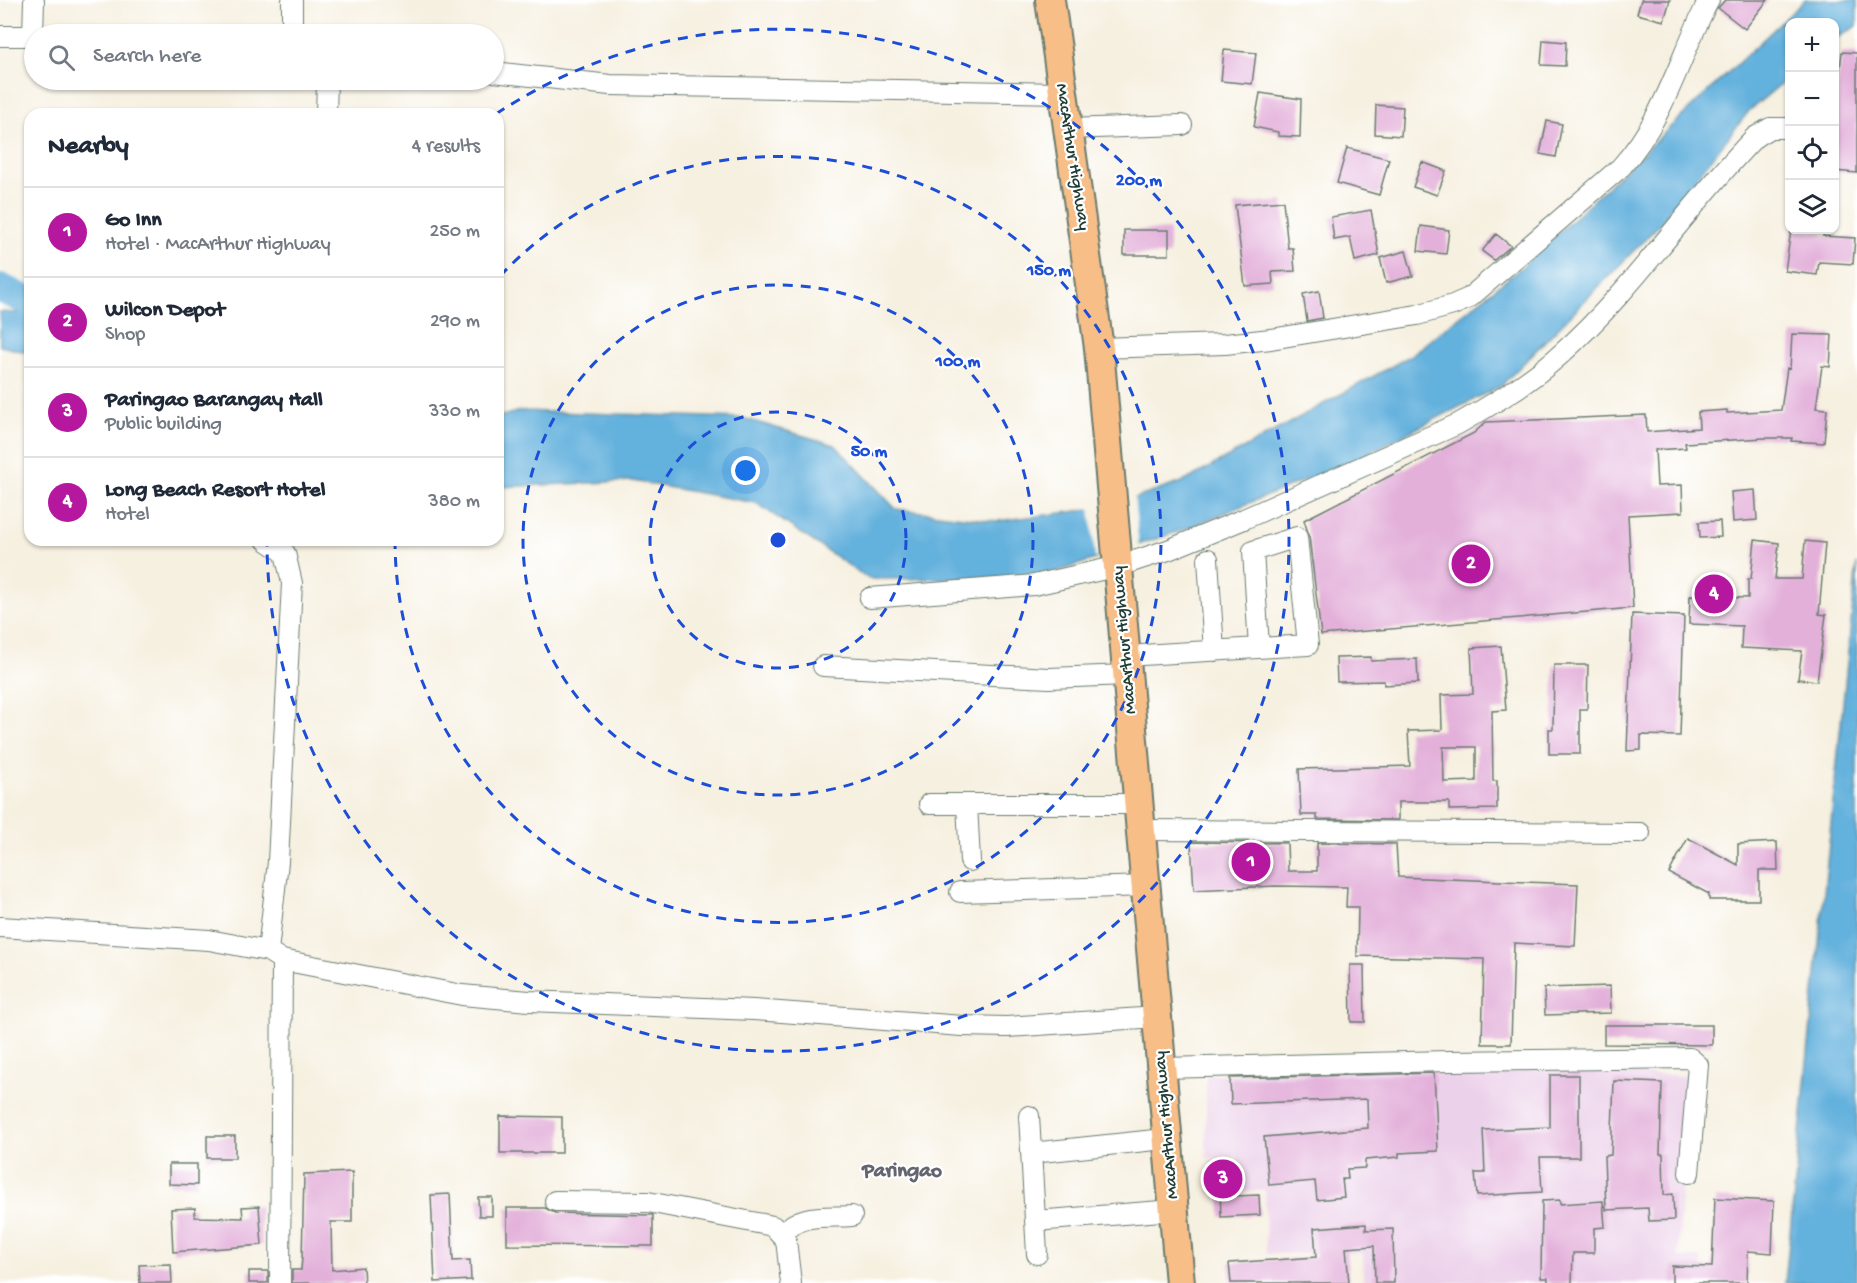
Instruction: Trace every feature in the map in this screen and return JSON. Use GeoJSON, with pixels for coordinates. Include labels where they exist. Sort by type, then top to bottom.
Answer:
{"type":"FeatureCollection","features":[{"type":"Feature","properties":{"kind":"highway","name":"MacArthur Highway"},"geometry":{"type":"LineString","coordinates":[[1050,0],[1099,348],[1180,1283]]}},
{"type":"Feature","properties":{"kind":"street"},"geometry":{"type":"LineString","coordinates":[[34,0],[34,24]]}},
{"type":"Feature","properties":{"kind":"street"},"geometry":{"type":"LineString","coordinates":[[291,24],[292,0]]}},
{"type":"Feature","properties":{"kind":"street"},"geometry":{"type":"LineString","coordinates":[[1099,348],[1225,344],[1271,339],[1417,315],[1453,306],[1469,298],[1612,174],[1636,150],[1654,124],[1709,0]]}},
{"type":"Feature","properties":{"kind":"street"},"geometry":{"type":"LineString","coordinates":[[0,36],[24,36]]}},
{"type":"Feature","properties":{"kind":"street"},"geometry":{"type":"LineString","coordinates":[[504,73],[610,85],[1062,93]]}},
{"type":"Feature","properties":{"kind":"street"},"geometry":{"type":"LineString","coordinates":[[326,108],[327,90]]}},
{"type":"Feature","properties":{"kind":"street"},"geometry":{"type":"LineString","coordinates":[[1068,129],[1182,125]]}},
{"type":"Feature","properties":{"kind":"street"},"geometry":{"type":"LineString","coordinates":[[870,598],[1034,585],[1118,561],[1168,550],[1244,519],[1458,424],[1487,408],[1559,356],[1595,321],[1755,137],[1770,128],[1785,128]]}},
{"type":"Feature","properties":{"kind":"street"},"geometry":{"type":"LineString","coordinates":[[823,666],[1049,678],[1214,651],[1308,645],[1297,537],[1253,551],[1259,648]]}},
{"type":"Feature","properties":{"kind":"street"},"geometry":{"type":"LineString","coordinates":[[274,546],[285,554],[292,582],[275,955],[280,1283]]}},
{"type":"Feature","properties":{"kind":"street"},"geometry":{"type":"LineString","coordinates":[[1208,559],[1214,651]]}},
{"type":"Feature","properties":{"kind":"street"},"geometry":{"type":"LineString","coordinates":[[929,804],[967,804],[1140,817],[1640,833]]}},
{"type":"Feature","properties":{"kind":"street"},"geometry":{"type":"LineString","coordinates":[[967,804],[970,861]]}},
{"type":"Feature","properties":{"kind":"street"},"geometry":{"type":"LineString","coordinates":[[960,892],[1146,886]]}},
{"type":"Feature","properties":{"kind":"street"},"geometry":{"type":"LineString","coordinates":[[0,927],[148,934],[209,940],[462,995],[529,1001],[695,1007],[985,1027],[1157,1017]]}},
{"type":"Feature","properties":{"kind":"street"},"geometry":{"type":"LineString","coordinates":[[1162,1068],[1690,1058],[1698,1065],[1689,1173]]}},
{"type":"Feature","properties":{"kind":"street"},"geometry":{"type":"LineString","coordinates":[[1029,1116],[1038,1254]]}},
{"type":"Feature","properties":{"kind":"street"},"geometry":{"type":"LineString","coordinates":[[1031,1153],[1155,1140],[1168,1135]]}},
{"type":"Feature","properties":{"kind":"street"},"geometry":{"type":"LineString","coordinates":[[555,1201],[648,1202],[773,1226],[783,1234],[791,1264],[791,1283]]}},
{"type":"Feature","properties":{"kind":"street"},"geometry":{"type":"LineString","coordinates":[[1036,1221],[1161,1211],[1174,1205]]}},
{"type":"Feature","properties":{"kind":"street"},"geometry":{"type":"LineString","coordinates":[[783,1234],[788,1226],[799,1219],[852,1216]]}},
{"type":"Feature","properties":{"kind":"shaded area"},"geometry":{"type":"Polygon","coordinates":[[[1457,1065],[1687,1076],[1678,1258],[1701,1258],[1702,1283],[1364,1283],[1363,1253],[1266,1254],[1265,1190],[1238,1192],[1238,1156],[1206,1158],[1206,1075],[1457,1065]]]}},
{"type":"Feature","properties":{"kind":"water"},"geometry":{"type":"Polygon","coordinates":[[[1805,0],[1857,0],[1857,26],[1839,37],[1839,18],[1786,18],[1805,0]]]}},
{"type":"Feature","properties":{"kind":"water"},"geometry":{"type":"Polygon","coordinates":[[[1785,19],[1785,80],[1749,111],[1659,225],[1501,386],[1354,460],[1183,530],[1038,578],[869,579],[756,503],[633,481],[504,487],[504,415],[520,411],[742,418],[835,445],[896,509],[997,521],[1110,507],[1185,481],[1410,356],[1522,267],[1785,19]]]}},
{"type":"Feature","properties":{"kind":"water"},"geometry":{"type":"Polygon","coordinates":[[[0,312],[24,314],[24,352],[0,346],[0,312]]]}},
{"type":"Feature","properties":{"kind":"water"},"geometry":{"type":"Polygon","coordinates":[[[1857,563],[1857,1283],[1785,1283],[1857,563]]]}},
{"type":"Feature","properties":{"kind":"pier"},"geometry":{"type":"Polygon","coordinates":[[[1134,495],[1139,548],[1112,557],[1095,558],[1090,506],[1110,504],[1134,495]]]}},
{"type":"Feature","properties":{"kind":"building"},"geometry":{"type":"Polygon","coordinates":[[[1641,0],[1670,0],[1664,21],[1637,14],[1641,0]]]}},
{"type":"Feature","properties":{"kind":"building"},"geometry":{"type":"Polygon","coordinates":[[[1725,0],[1768,0],[1745,29],[1718,8],[1725,0]]]}},
{"type":"Feature","properties":{"kind":"building"},"geometry":{"type":"Polygon","coordinates":[[[1543,40],[1566,42],[1565,66],[1541,65],[1543,40]]]}},
{"type":"Feature","properties":{"kind":"building"},"geometry":{"type":"Polygon","coordinates":[[[1224,50],[1256,53],[1252,84],[1221,81],[1224,50]]]}},
{"type":"Feature","properties":{"kind":"building"},"geometry":{"type":"Polygon","coordinates":[[[1842,52],[1857,53],[1857,173],[1839,171],[1839,77],[1842,52]]]}},
{"type":"Feature","properties":{"kind":"building"},"geometry":{"type":"Polygon","coordinates":[[[1260,93],[1301,99],[1300,137],[1278,136],[1278,132],[1254,127],[1260,93]]]}},
{"type":"Feature","properties":{"kind":"building"},"geometry":{"type":"Polygon","coordinates":[[[1376,105],[1403,107],[1401,136],[1375,134],[1376,105]]]}},
{"type":"Feature","properties":{"kind":"building"},"geometry":{"type":"Polygon","coordinates":[[[1547,121],[1562,124],[1556,157],[1540,154],[1547,121]]]}},
{"type":"Feature","properties":{"kind":"building"},"geometry":{"type":"Polygon","coordinates":[[[1347,148],[1389,159],[1379,195],[1337,183],[1347,148]]]}},
{"type":"Feature","properties":{"kind":"building"},"geometry":{"type":"Polygon","coordinates":[[[1422,162],[1446,171],[1437,195],[1413,187],[1422,162]]]}},
{"type":"Feature","properties":{"kind":"building"},"geometry":{"type":"Polygon","coordinates":[[[1283,201],[1288,248],[1293,248],[1295,271],[1272,272],[1273,284],[1245,286],[1235,205],[1283,201]]]}},
{"type":"Feature","properties":{"kind":"building"},"geometry":{"type":"Polygon","coordinates":[[[1371,210],[1379,255],[1355,261],[1350,237],[1334,240],[1331,217],[1371,210]]]}},
{"type":"Feature","properties":{"kind":"building"},"geometry":{"type":"Polygon","coordinates":[[[1421,226],[1449,230],[1446,254],[1418,251],[1421,226]]]}},
{"type":"Feature","properties":{"kind":"building"},"geometry":{"type":"Polygon","coordinates":[[[1124,230],[1169,230],[1169,255],[1124,255],[1124,230]]]}},
{"type":"Feature","properties":{"kind":"building"},"geometry":{"type":"Polygon","coordinates":[[[1496,234],[1511,246],[1494,260],[1482,251],[1496,234]]]}},
{"type":"Feature","properties":{"kind":"building"},"geometry":{"type":"Polygon","coordinates":[[[1790,234],[1823,234],[1823,236],[1855,238],[1853,264],[1819,262],[1817,275],[1785,271],[1790,234]]]}},
{"type":"Feature","properties":{"kind":"building"},"geometry":{"type":"Polygon","coordinates":[[[1406,251],[1413,276],[1386,283],[1380,258],[1406,251]]]}},
{"type":"Feature","properties":{"kind":"building"},"geometry":{"type":"Polygon","coordinates":[[[1319,291],[1323,318],[1307,321],[1303,294],[1319,291]]]}},
{"type":"Feature","properties":{"kind":"building"},"geometry":{"type":"Polygon","coordinates":[[[1792,334],[1832,335],[1830,367],[1822,366],[1816,408],[1827,409],[1824,443],[1791,441],[1792,438],[1764,438],[1685,443],[1686,448],[1655,450],[1657,486],[1682,485],[1683,512],[1628,515],[1633,608],[1321,635],[1309,536],[1304,520],[1474,433],[1486,422],[1646,415],[1647,432],[1699,428],[1698,412],[1781,410],[1787,368],[1790,369],[1792,334]]]}},
{"type":"Feature","properties":{"kind":"building"},"geometry":{"type":"Polygon","coordinates":[[[1755,490],[1757,520],[1733,522],[1731,492],[1755,490]]]}},
{"type":"Feature","properties":{"kind":"building"},"geometry":{"type":"Polygon","coordinates":[[[1720,521],[1721,537],[1700,538],[1699,522],[1720,521]]]}},
{"type":"Feature","properties":{"kind":"building"},"geometry":{"type":"Polygon","coordinates":[[[1755,540],[1779,543],[1775,579],[1802,579],[1805,541],[1825,543],[1819,614],[1826,615],[1817,681],[1798,679],[1802,651],[1741,648],[1742,626],[1689,624],[1690,596],[1748,598],[1748,579],[1751,579],[1755,540]]]}},
{"type":"Feature","properties":{"kind":"building"},"geometry":{"type":"Polygon","coordinates":[[[1632,614],[1684,616],[1680,736],[1641,735],[1641,750],[1627,751],[1632,614]]]}},
{"type":"Feature","properties":{"kind":"building"},"geometry":{"type":"Polygon","coordinates":[[[1501,646],[1506,710],[1492,711],[1493,781],[1497,781],[1497,809],[1449,810],[1449,802],[1398,802],[1398,820],[1317,819],[1317,815],[1301,815],[1299,769],[1410,766],[1408,731],[1442,730],[1441,695],[1473,694],[1471,648],[1501,646]],[[1443,747],[1444,782],[1476,781],[1476,747],[1443,747]]]}},
{"type":"Feature","properties":{"kind":"building"},"geometry":{"type":"Polygon","coordinates":[[[1371,657],[1371,661],[1417,659],[1418,683],[1384,685],[1384,681],[1337,682],[1336,658],[1371,657]]]}},
{"type":"Feature","properties":{"kind":"building"},"geometry":{"type":"Polygon","coordinates":[[[1554,665],[1588,665],[1587,709],[1580,709],[1580,754],[1549,754],[1549,729],[1553,729],[1554,665]]]}},
{"type":"Feature","properties":{"kind":"building"},"geometry":{"type":"Polygon","coordinates":[[[1688,838],[1738,865],[1738,844],[1777,842],[1778,870],[1759,870],[1759,900],[1709,900],[1709,894],[1669,873],[1688,838]]]}},
{"type":"Feature","properties":{"kind":"building"},"geometry":{"type":"Polygon","coordinates":[[[1191,842],[1287,843],[1288,871],[1317,871],[1317,843],[1396,844],[1398,877],[1578,884],[1575,946],[1514,943],[1511,1044],[1482,1044],[1484,959],[1357,956],[1358,907],[1346,907],[1347,887],[1275,886],[1194,890],[1191,842]]]}},
{"type":"Feature","properties":{"kind":"building"},"geometry":{"type":"Polygon","coordinates":[[[1350,965],[1364,965],[1365,1022],[1351,1022],[1350,965]]]}},
{"type":"Feature","properties":{"kind":"building"},"geometry":{"type":"Polygon","coordinates":[[[1610,986],[1611,1013],[1545,1015],[1544,988],[1610,986]]]}},
{"type":"Feature","properties":{"kind":"building"},"geometry":{"type":"Polygon","coordinates":[[[1604,1025],[1712,1025],[1712,1045],[1604,1044],[1604,1025]]]}},
{"type":"Feature","properties":{"kind":"building"},"geometry":{"type":"Polygon","coordinates":[[[1434,1073],[1438,1151],[1399,1153],[1399,1157],[1365,1160],[1365,1168],[1347,1169],[1348,1179],[1342,1179],[1344,1197],[1317,1200],[1315,1181],[1269,1185],[1264,1137],[1368,1128],[1367,1099],[1231,1104],[1230,1078],[1434,1073]]]}},
{"type":"Feature","properties":{"kind":"building"},"geometry":{"type":"Polygon","coordinates":[[[1550,1075],[1579,1075],[1579,1157],[1540,1157],[1542,1192],[1477,1196],[1475,1173],[1485,1173],[1483,1130],[1550,1127],[1550,1075]]]}},
{"type":"Feature","properties":{"kind":"building"},"geometry":{"type":"Polygon","coordinates":[[[1614,1081],[1662,1083],[1660,1154],[1663,1154],[1664,1195],[1673,1194],[1674,1220],[1649,1221],[1648,1208],[1606,1210],[1604,1156],[1611,1155],[1614,1081]]]}},
{"type":"Feature","properties":{"kind":"building"},"geometry":{"type":"Polygon","coordinates":[[[500,1116],[562,1117],[562,1153],[500,1153],[500,1116]]]}},
{"type":"Feature","properties":{"kind":"building"},"geometry":{"type":"Polygon","coordinates":[[[207,1136],[235,1136],[235,1158],[207,1158],[207,1136]]]}},
{"type":"Feature","properties":{"kind":"building"},"geometry":{"type":"Polygon","coordinates":[[[1232,1160],[1235,1196],[1259,1195],[1260,1215],[1221,1217],[1220,1192],[1214,1193],[1211,1162],[1232,1160]]]}},
{"type":"Feature","properties":{"kind":"building"},"geometry":{"type":"Polygon","coordinates":[[[169,1164],[197,1164],[197,1185],[169,1184],[169,1164]]]}},
{"type":"Feature","properties":{"kind":"building"},"geometry":{"type":"Polygon","coordinates":[[[352,1172],[352,1222],[331,1222],[332,1270],[363,1267],[364,1283],[292,1283],[292,1270],[301,1270],[304,1174],[352,1172]]]}},
{"type":"Feature","properties":{"kind":"building"},"geometry":{"type":"Polygon","coordinates":[[[450,1194],[453,1261],[470,1260],[471,1280],[435,1282],[431,1195],[450,1194]]]}},
{"type":"Feature","properties":{"kind":"building"},"geometry":{"type":"Polygon","coordinates":[[[478,1197],[492,1197],[492,1216],[479,1216],[478,1197]]]}},
{"type":"Feature","properties":{"kind":"building"},"geometry":{"type":"Polygon","coordinates":[[[1715,1198],[1774,1201],[1772,1253],[1748,1251],[1747,1283],[1672,1283],[1672,1266],[1712,1267],[1715,1198]]]}},
{"type":"Feature","properties":{"kind":"building"},"geometry":{"type":"Polygon","coordinates":[[[1560,1200],[1560,1204],[1603,1201],[1605,1227],[1594,1228],[1594,1253],[1573,1253],[1572,1283],[1548,1283],[1548,1278],[1541,1278],[1542,1201],[1560,1200]]]}},
{"type":"Feature","properties":{"kind":"building"},"geometry":{"type":"Polygon","coordinates":[[[259,1206],[262,1245],[173,1252],[171,1209],[195,1208],[195,1217],[243,1218],[242,1207],[259,1206]]]}},
{"type":"Feature","properties":{"kind":"building"},"geometry":{"type":"Polygon","coordinates":[[[507,1208],[545,1208],[555,1213],[653,1215],[653,1246],[507,1245],[507,1208]]]}},
{"type":"Feature","properties":{"kind":"building"},"geometry":{"type":"Polygon","coordinates":[[[1366,1224],[1366,1230],[1393,1229],[1394,1283],[1375,1283],[1374,1246],[1346,1248],[1349,1283],[1231,1283],[1229,1263],[1316,1257],[1314,1228],[1366,1224]]]}},
{"type":"Feature","properties":{"kind":"building"},"geometry":{"type":"Polygon","coordinates":[[[171,1264],[172,1283],[140,1283],[139,1265],[171,1264]]]}},
{"type":"Feature","properties":{"kind":"building"},"geometry":{"type":"Polygon","coordinates":[[[249,1271],[268,1271],[268,1283],[249,1283],[249,1271]]]}},
{"type":"Feature","properties":{"kind":"waterway"},"geometry":{"type":"LineString","coordinates":[[0,288],[24,299]]}},
{"type":"Feature","properties":{"kind":"place","name":"Wilcon Depot"},"geometry":{"type":"Point","coordinates":[1471,564]}},
{"type":"Feature","properties":{"kind":"place","name":"Long Beach Resort Hotel"},"geometry":{"type":"Point","coordinates":[1714,594]}},
{"type":"Feature","properties":{"kind":"place","name":"Go Inn"},"geometry":{"type":"Point","coordinates":[1251,862]}},
{"type":"Feature","properties":{"kind":"place","name":"Paringao Barangay Hall"},"geometry":{"type":"Point","coordinates":[1223,1179]}},
{"type":"Feature","properties":{"kind":"district","name":"Paringao"},"geometry":{"type":"Point","coordinates":[902,1172]}}]}
